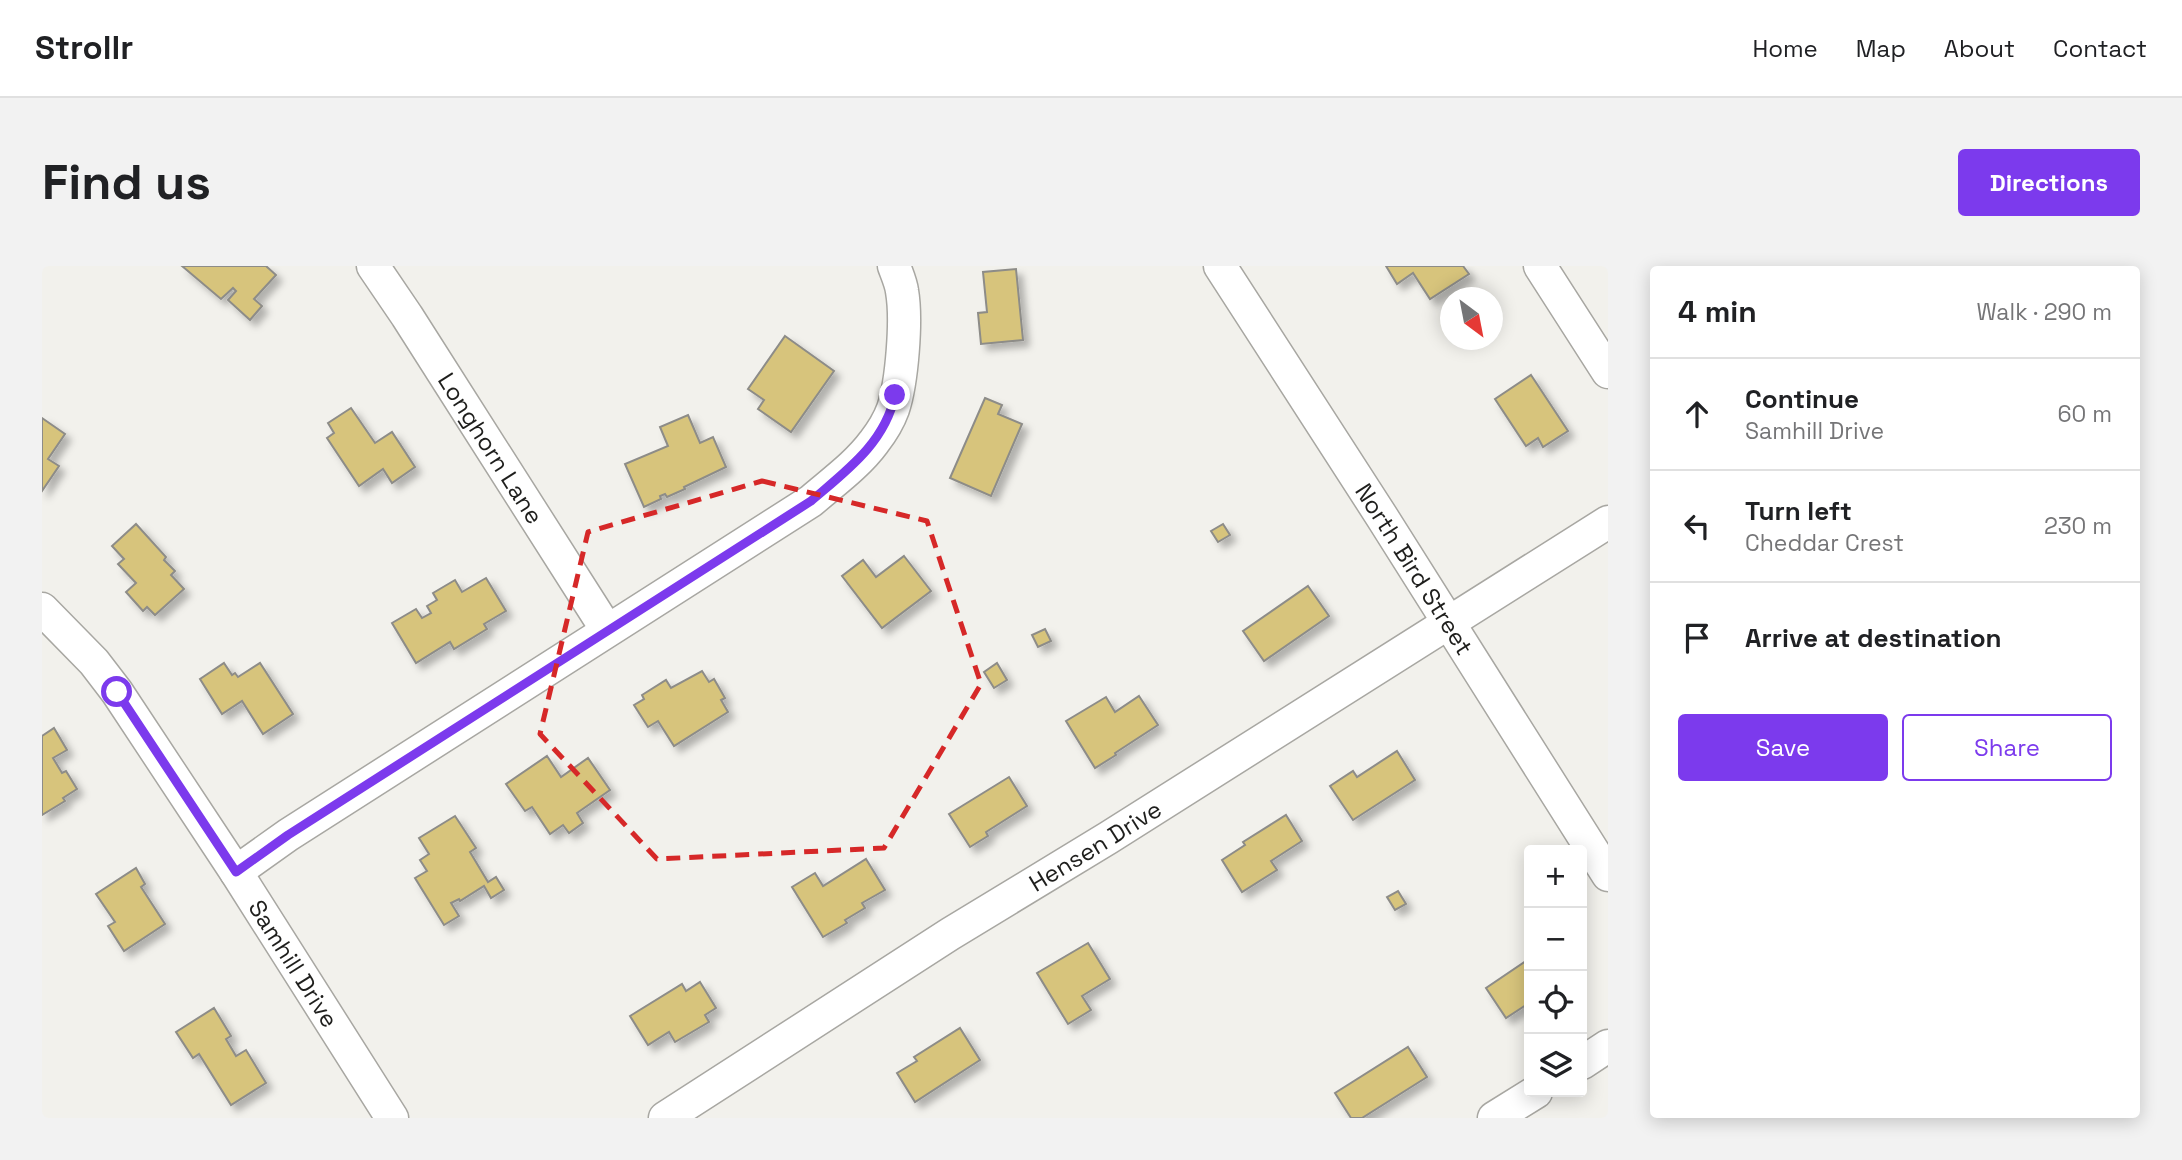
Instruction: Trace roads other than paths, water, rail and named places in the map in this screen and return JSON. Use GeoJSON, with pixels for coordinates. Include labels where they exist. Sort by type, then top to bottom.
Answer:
{"type":"FeatureCollection","features":[{"type":"Feature","properties":{"kind":"street","name":"Longhorn Lane"},"geometry":{"type":"LineString","coordinates":[[373,266],[607,630]]}},
{"type":"Feature","properties":{"kind":"street"},"geometry":{"type":"LineString","coordinates":[[236,872],[288,835],[811,501],[863,457],[892,411],[895,395],[904,336],[904,307],[902,288],[894,266]]}},
{"type":"Feature","properties":{"kind":"street","name":"North Bird Street"},"geometry":{"type":"LineString","coordinates":[[1220,266],[1608,875]]}},
{"type":"Feature","properties":{"kind":"street"},"geometry":{"type":"LineString","coordinates":[[1541,266],[1608,372]]}},
{"type":"Feature","properties":{"kind":"street","name":"Hensen Drive"},"geometry":{"type":"LineString","coordinates":[[665,1118],[950,934],[1097,845],[1608,522]]}},
{"type":"Feature","properties":{"kind":"street","name":"Samhill Drive"},"geometry":{"type":"LineString","coordinates":[[42,609],[94,662],[117,692],[236,872],[392,1118]]}},
{"type":"Feature","properties":{"kind":"street"},"geometry":{"type":"LineString","coordinates":[[1587,1060],[1608,1046]]}},
{"type":"Feature","properties":{"kind":"street"},"geometry":{"type":"LineString","coordinates":[[1494,1118],[1528,1097]]}}]}
